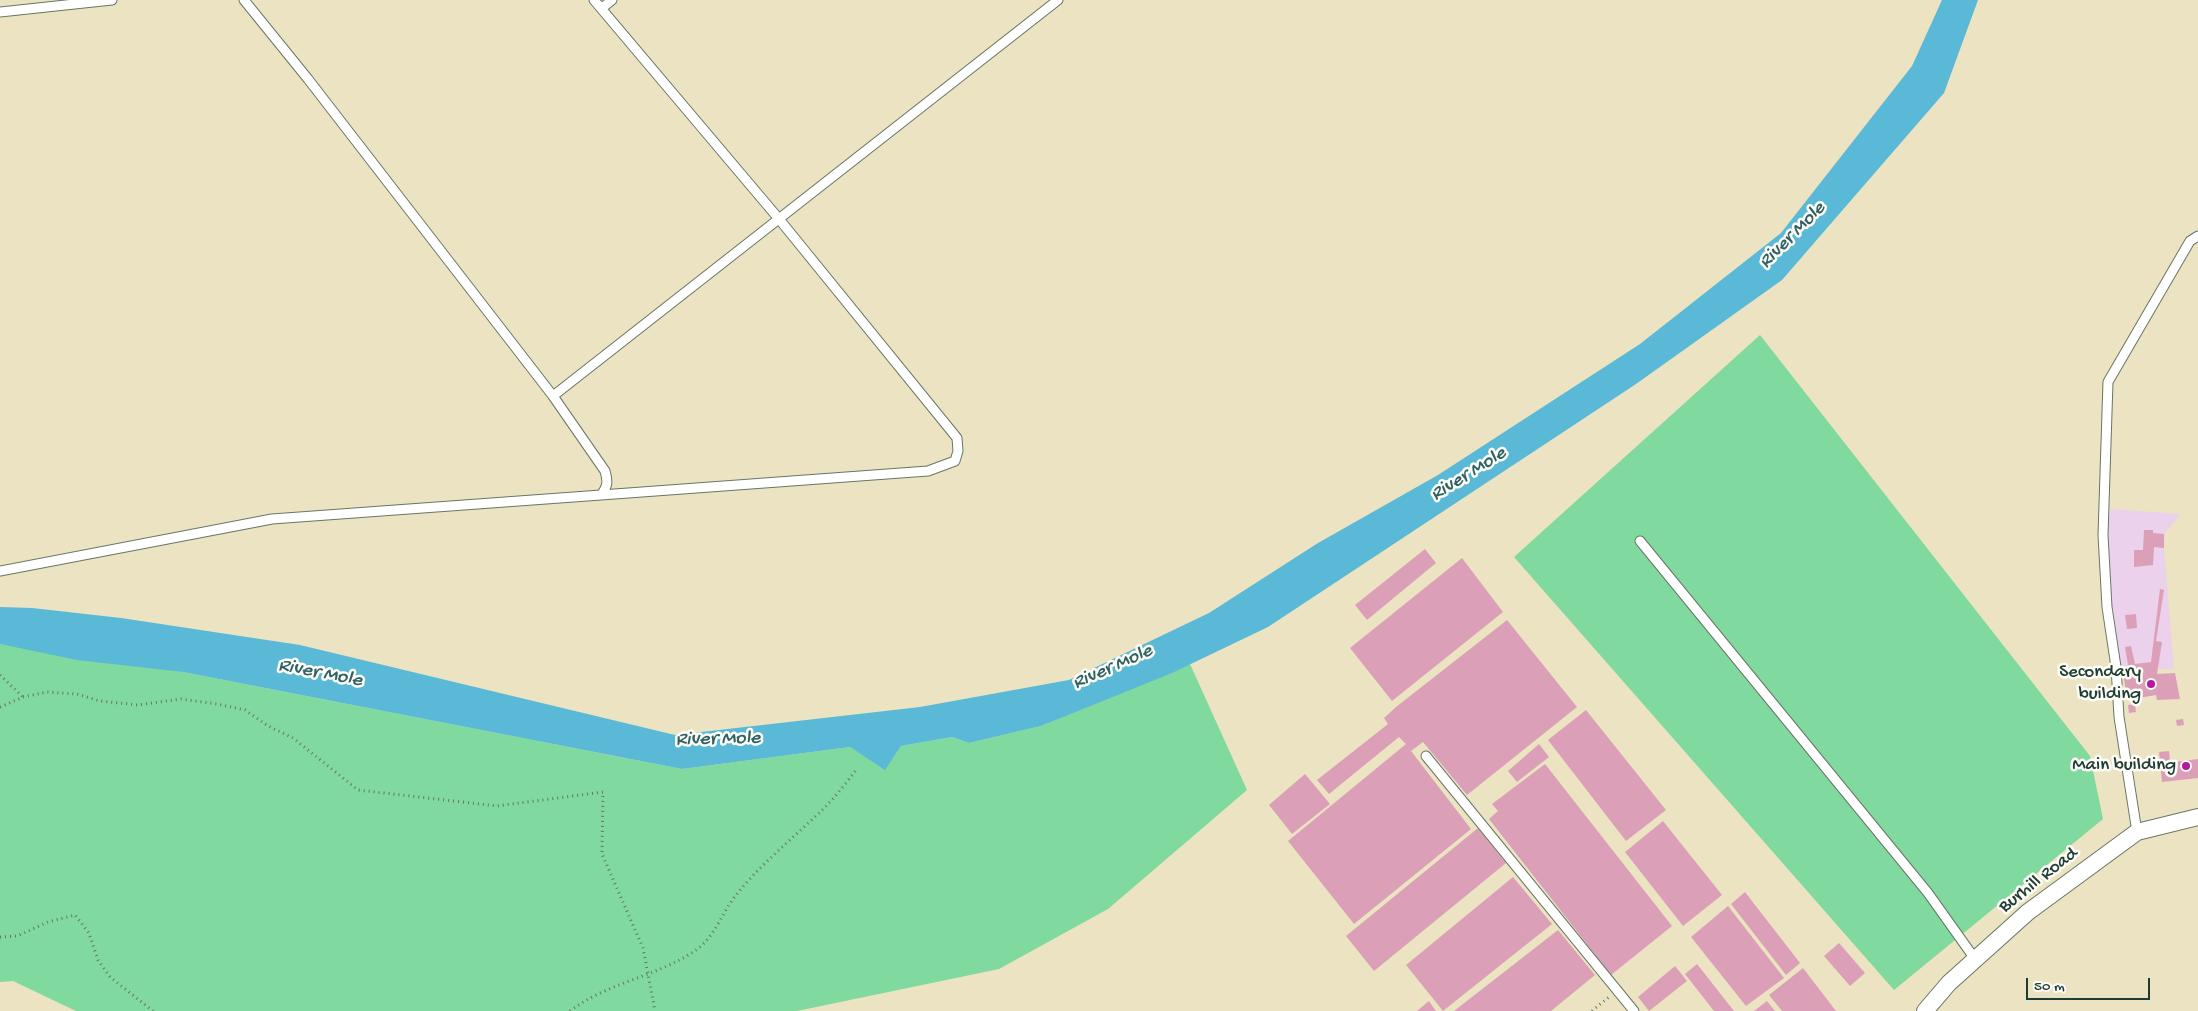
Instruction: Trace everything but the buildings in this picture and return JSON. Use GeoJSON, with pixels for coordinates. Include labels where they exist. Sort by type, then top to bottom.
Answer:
{"type":"FeatureCollection","features":[{"type":"Feature","properties":{"kind":"street","name":"Burhill Road"},"geometry":{"type":"LineString","coordinates":[[1925,1011],[1949,983],[2028,912],[2137,832],[2198,817]]}},
{"type":"Feature","properties":{"kind":"lane"},"geometry":{"type":"LineString","coordinates":[[0,12],[112,0]]}},
{"type":"Feature","properties":{"kind":"lane"},"geometry":{"type":"LineString","coordinates":[[244,0],[308,79],[553,396],[605,470],[608,479],[607,487],[601,495]]}},
{"type":"Feature","properties":{"kind":"lane"},"geometry":{"type":"LineString","coordinates":[[0,571],[272,519],[928,471],[955,461],[958,452],[957,438],[779,219],[594,0]]}},
{"type":"Feature","properties":{"kind":"lane"},"geometry":{"type":"LineString","coordinates":[[602,8],[612,0]]}},
{"type":"Feature","properties":{"kind":"lane"},"geometry":{"type":"LineString","coordinates":[[553,396],[1058,0]]}},
{"type":"Feature","properties":{"kind":"lane"},"geometry":{"type":"LineString","coordinates":[[2137,832],[2120,717],[2107,598],[2103,535],[2108,382],[2190,241],[2198,236]]}},
{"type":"Feature","properties":{"kind":"lane"},"geometry":{"type":"LineString","coordinates":[[1640,541],[1928,893],[1975,959]]}},
{"type":"Feature","properties":{"kind":"lane"},"geometry":{"type":"LineString","coordinates":[[1426,756],[1634,1011]]}},
{"type":"Feature","properties":{"kind":"path"},"geometry":{"type":"LineString","coordinates":[[0,675],[23,696]]}},
{"type":"Feature","properties":{"kind":"path"},"geometry":{"type":"LineString","coordinates":[[0,707],[23,696],[47,692],[77,694],[100,701],[138,705],[181,699],[217,704],[245,710],[268,726],[293,738],[358,790],[497,806],[603,792],[602,854],[642,948],[655,1011]]}},
{"type":"Feature","properties":{"kind":"path"},"geometry":{"type":"LineString","coordinates":[[570,1011],[584,1000],[604,990],[648,976],[697,949],[708,939],[736,895],[780,847],[831,800],[857,768]]}},
{"type":"Feature","properties":{"kind":"path"},"geometry":{"type":"LineString","coordinates":[[0,937],[17,936],[48,922],[75,915],[90,932],[98,960],[110,977],[153,1011]]}},
{"type":"Feature","properties":{"kind":"path"},"geometry":{"type":"LineString","coordinates":[[1592,1011],[1618,990]]}},
{"type":"Feature","properties":{"kind":"shaded area"},"geometry":{"type":"Polygon","coordinates":[[[2111,509],[2181,514],[2165,533],[2164,548],[2174,669],[2156,669],[2128,673],[2116,667],[2103,535],[2111,509]]]}},
{"type":"Feature","properties":{"kind":"green space"},"geometry":{"type":"Polygon","coordinates":[[[1760,335],[2090,756],[2103,819],[1894,990],[1514,557],[1760,335]]]}},
{"type":"Feature","properties":{"kind":"green space"},"geometry":{"type":"Polygon","coordinates":[[[0,644],[183,672],[682,769],[850,747],[885,769],[901,746],[952,737],[969,743],[1041,726],[1190,664],[1247,790],[1108,909],[999,969],[797,1011],[76,1011],[13,981],[0,982],[0,644]]]}},
{"type":"Feature","properties":{"kind":"water","name":"River Mole"},"geometry":{"type":"Polygon","coordinates":[[[1942,0],[1978,0],[1944,93],[1782,280],[1636,384],[1268,627],[1172,673],[1041,726],[969,743],[952,737],[901,746],[885,770],[850,747],[682,769],[183,672],[77,660],[0,644],[0,607],[32,608],[121,618],[300,645],[675,735],[920,707],[1069,680],[1209,613],[1318,543],[1438,475],[1640,344],[1781,233],[1912,66],[1942,0]]]}},
{"type":"Feature","properties":{"kind":"place","name":"Secondary building"},"geometry":{"type":"Point","coordinates":[2151,684]}},
{"type":"Feature","properties":{"kind":"place","name":"Main building"},"geometry":{"type":"Point","coordinates":[2186,766]}}]}
